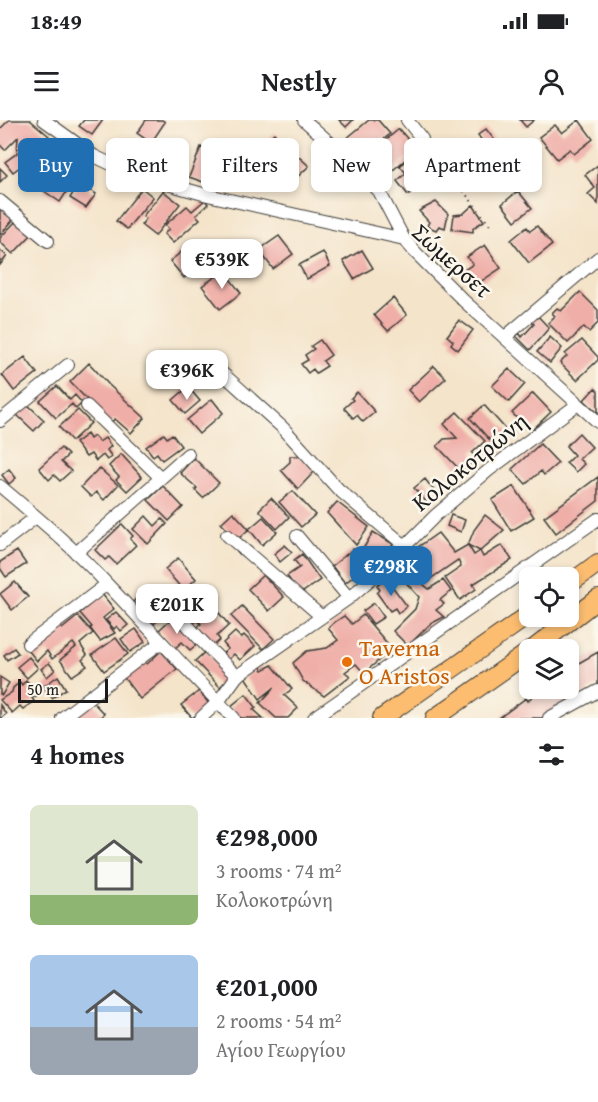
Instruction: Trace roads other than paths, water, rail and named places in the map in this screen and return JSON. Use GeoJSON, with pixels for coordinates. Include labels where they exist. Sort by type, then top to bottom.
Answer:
{"type":"FeatureCollection","features":[{"type":"Feature","properties":{"kind":"highway"},"geometry":{"type":"LineString","coordinates":[[579,577],[598,563]]}},
{"type":"Feature","properties":{"kind":"highway"},"geometry":{"type":"LineString","coordinates":[[547,639],[598,599]]}},
{"type":"Feature","properties":{"kind":"highway"},"geometry":{"type":"LineString","coordinates":[[553,635],[598,610]]}},
{"type":"Feature","properties":{"kind":"highway"},"geometry":{"type":"LineString","coordinates":[[382,718],[519,622]]}},
{"type":"Feature","properties":{"kind":"highway"},"geometry":{"type":"LineString","coordinates":[[435,718],[519,658]]}},
{"type":"Feature","properties":{"kind":"street","name":"Σώμερσετ"},"geometry":{"type":"LineString","coordinates":[[44,120],[94,156],[132,174],[203,194],[404,239],[429,266],[598,422]]}},
{"type":"Feature","properties":{"kind":"street"},"geometry":{"type":"LineString","coordinates":[[304,120],[336,148],[379,192],[404,239]]}},
{"type":"Feature","properties":{"kind":"street"},"geometry":{"type":"LineString","coordinates":[[407,120],[421,138]]}},
{"type":"Feature","properties":{"kind":"street"},"geometry":{"type":"LineString","coordinates":[[0,201],[48,241]]}},
{"type":"Feature","properties":{"kind":"street"},"geometry":{"type":"LineString","coordinates":[[505,337],[598,258]]}},
{"type":"Feature","properties":{"kind":"street"},"geometry":{"type":"LineString","coordinates":[[211,363],[283,428],[338,489],[404,545]]}},
{"type":"Feature","properties":{"kind":"street"},"geometry":{"type":"LineString","coordinates":[[0,421],[68,364]]}},
{"type":"Feature","properties":{"kind":"street","name":"Κολοκοτρώνη"},"geometry":{"type":"LineString","coordinates":[[201,718],[218,702],[237,676],[349,598],[381,570],[436,515],[489,470],[578,404]]}},
{"type":"Feature","properties":{"kind":"street"},"geometry":{"type":"LineString","coordinates":[[87,406],[161,478]]}},
{"type":"Feature","properties":{"kind":"street"},"geometry":{"type":"LineString","coordinates":[[76,553],[188,454]]}},
{"type":"Feature","properties":{"kind":"street"},"geometry":{"type":"LineString","coordinates":[[2,490],[76,553],[234,718]]}},
{"type":"Feature","properties":{"kind":"street"},"geometry":{"type":"LineString","coordinates":[[0,545],[36,517]]}},
{"type":"Feature","properties":{"kind":"street"},"geometry":{"type":"LineString","coordinates":[[314,718],[598,519]]}},
{"type":"Feature","properties":{"kind":"street"},"geometry":{"type":"LineString","coordinates":[[227,535],[322,617]]}},
{"type":"Feature","properties":{"kind":"street"},"geometry":{"type":"LineString","coordinates":[[297,536],[349,598]]}},
{"type":"Feature","properties":{"kind":"street"},"geometry":{"type":"LineString","coordinates":[[28,644],[107,584]]}},
{"type":"Feature","properties":{"kind":"street"},"geometry":{"type":"LineString","coordinates":[[163,593],[196,636],[237,676]]}},
{"type":"Feature","properties":{"kind":"street"},"geometry":{"type":"LineString","coordinates":[[62,718],[160,643]]}},
{"type":"Feature","properties":{"kind":"street"},"geometry":{"type":"LineString","coordinates":[[549,718],[598,691]]}},
{"type":"Feature","properties":{"kind":"place","name":"Taverna O Aristos"},"geometry":{"type":"Point","coordinates":[347,662]}}]}
